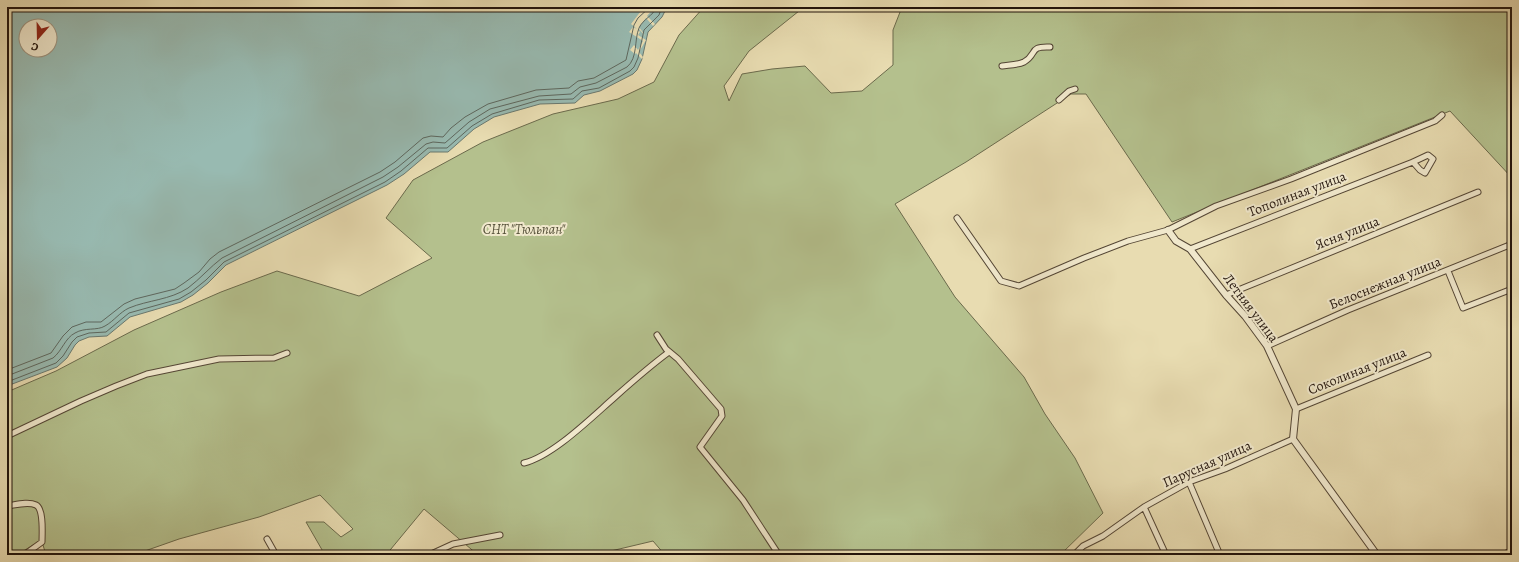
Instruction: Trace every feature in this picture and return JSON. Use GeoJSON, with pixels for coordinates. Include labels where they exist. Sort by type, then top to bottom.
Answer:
{"type":"FeatureCollection","features":[{"type":"Feature","properties":{"kind":"street"},"geometry":{"type":"LineString","coordinates":[[1002,66],[1023,63],[1034,50],[1040,47],[1050,48]]}},
{"type":"Feature","properties":{"kind":"street"},"geometry":{"type":"LineString","coordinates":[[1059,100],[1069,91],[1075,89]]}},
{"type":"Feature","properties":{"kind":"street"},"geometry":{"type":"LineString","coordinates":[[957,218],[1001,281],[1020,286],[1091,255],[1128,241],[1168,230],[1216,206],[1291,179],[1435,121],[1442,115]]}},
{"type":"Feature","properties":{"kind":"street","name":"Тополиная улица"},"geometry":{"type":"LineString","coordinates":[[1190,249],[1413,162]]}},
{"type":"Feature","properties":{"kind":"street","name":"Ясня улица"},"geometry":{"type":"LineString","coordinates":[[1226,295],[1478,192]]}},
{"type":"Feature","properties":{"kind":"street","name":"Летняя улица"},"geometry":{"type":"LineString","coordinates":[[1168,230],[1176,242],[1190,249],[1226,295],[1245,316],[1267,346],[1296,409]]}},
{"type":"Feature","properties":{"kind":"street","name":"Белоснежная улица"},"geometry":{"type":"LineString","coordinates":[[1267,346],[1348,310],[1512,244]]}},
{"type":"Feature","properties":{"kind":"street"},"geometry":{"type":"LineString","coordinates":[[1448,271],[1463,308],[1512,289]]}},
{"type":"Feature","properties":{"kind":"street"},"geometry":{"type":"LineString","coordinates":[[658,335],[669,352],[678,359],[721,409],[722,416],[700,447],[742,500],[778,555]]}},
{"type":"Feature","properties":{"kind":"street"},"geometry":{"type":"LineString","coordinates":[[524,463],[534,460],[568,438],[644,371],[669,352]]}},
{"type":"Feature","properties":{"kind":"street"},"geometry":{"type":"LineString","coordinates":[[7,436],[81,401],[148,374],[218,359],[274,358],[287,353]]}},
{"type":"Feature","properties":{"kind":"street","name":"Соколиная улица"},"geometry":{"type":"LineString","coordinates":[[1296,409],[1428,355]]}},
{"type":"Feature","properties":{"kind":"street"},"geometry":{"type":"LineString","coordinates":[[1296,409],[1293,439],[1377,555]]}},
{"type":"Feature","properties":{"kind":"street","name":"Парусная улица"},"geometry":{"type":"LineString","coordinates":[[1074,555],[1083,546],[1103,536],[1144,507],[1189,482],[1225,469],[1293,439]]}},
{"type":"Feature","properties":{"kind":"street"},"geometry":{"type":"LineString","coordinates":[[1189,482],[1220,555]]}},
{"type":"Feature","properties":{"kind":"street"},"geometry":{"type":"LineString","coordinates":[[7,506],[30,504],[36,505],[38,508],[42,521],[42,542],[24,555]]}},
{"type":"Feature","properties":{"kind":"street"},"geometry":{"type":"LineString","coordinates":[[1144,507],[1166,555]]}},
{"type":"Feature","properties":{"kind":"street"},"geometry":{"type":"LineString","coordinates":[[429,555],[453,544],[500,535]]}},
{"type":"Feature","properties":{"kind":"street"},"geometry":{"type":"LineString","coordinates":[[267,539],[276,555]]}},
{"type":"Feature","properties":{"kind":"street"},"geometry":{"type":"LineString","coordinates":[[1501,555],[1512,551]]}},
{"type":"Feature","properties":{"kind":"green space","name":"СНТ \"Тюльпан\""},"geometry":{"type":"Polygon","coordinates":[[[704,7],[804,7],[749,51],[724,86],[729,101],[742,74],[805,66],[831,93],[862,91],[893,65],[893,30],[902,7],[1512,7],[1512,178],[1450,111],[1172,222],[1086,94],[1071,94],[966,162],[895,204],[955,297],[1024,377],[1045,414],[1075,458],[1103,513],[1060,555],[665,555],[653,541],[594,555],[478,555],[424,509],[386,555],[325,555],[306,522],[324,522],[341,537],[353,529],[320,495],[259,517],[179,539],[142,552],[119,555],[46,555],[43,545],[33,545],[17,555],[7,555],[7,392],[56,371],[134,330],[221,292],[277,271],[359,296],[432,258],[386,218],[413,180],[483,142],[553,114],[618,99],[654,82],[679,35],[704,7]]]}},
{"type":"Feature","properties":{"kind":"water"},"geometry":{"type":"Polygon","coordinates":[[[7,7],[667,7],[662,17],[648,32],[642,59],[637,70],[633,74],[600,91],[584,95],[575,103],[540,104],[494,117],[474,129],[448,152],[430,152],[404,174],[387,185],[226,265],[208,283],[181,302],[130,317],[107,336],[89,337],[79,341],[67,358],[57,367],[7,386],[7,7]]]}},
{"type":"Feature","properties":{"kind":"pier"},"geometry":{"type":"Polygon","coordinates":[[[644,7],[655,7],[647,16],[655,24],[653,26],[646,18],[639,27],[646,37],[639,29],[638,30],[640,32],[638,35],[646,40],[639,52],[643,57],[642,59],[630,50],[634,45],[638,50],[643,41],[629,32],[633,27],[637,29],[631,24],[644,7]]]}}]}
